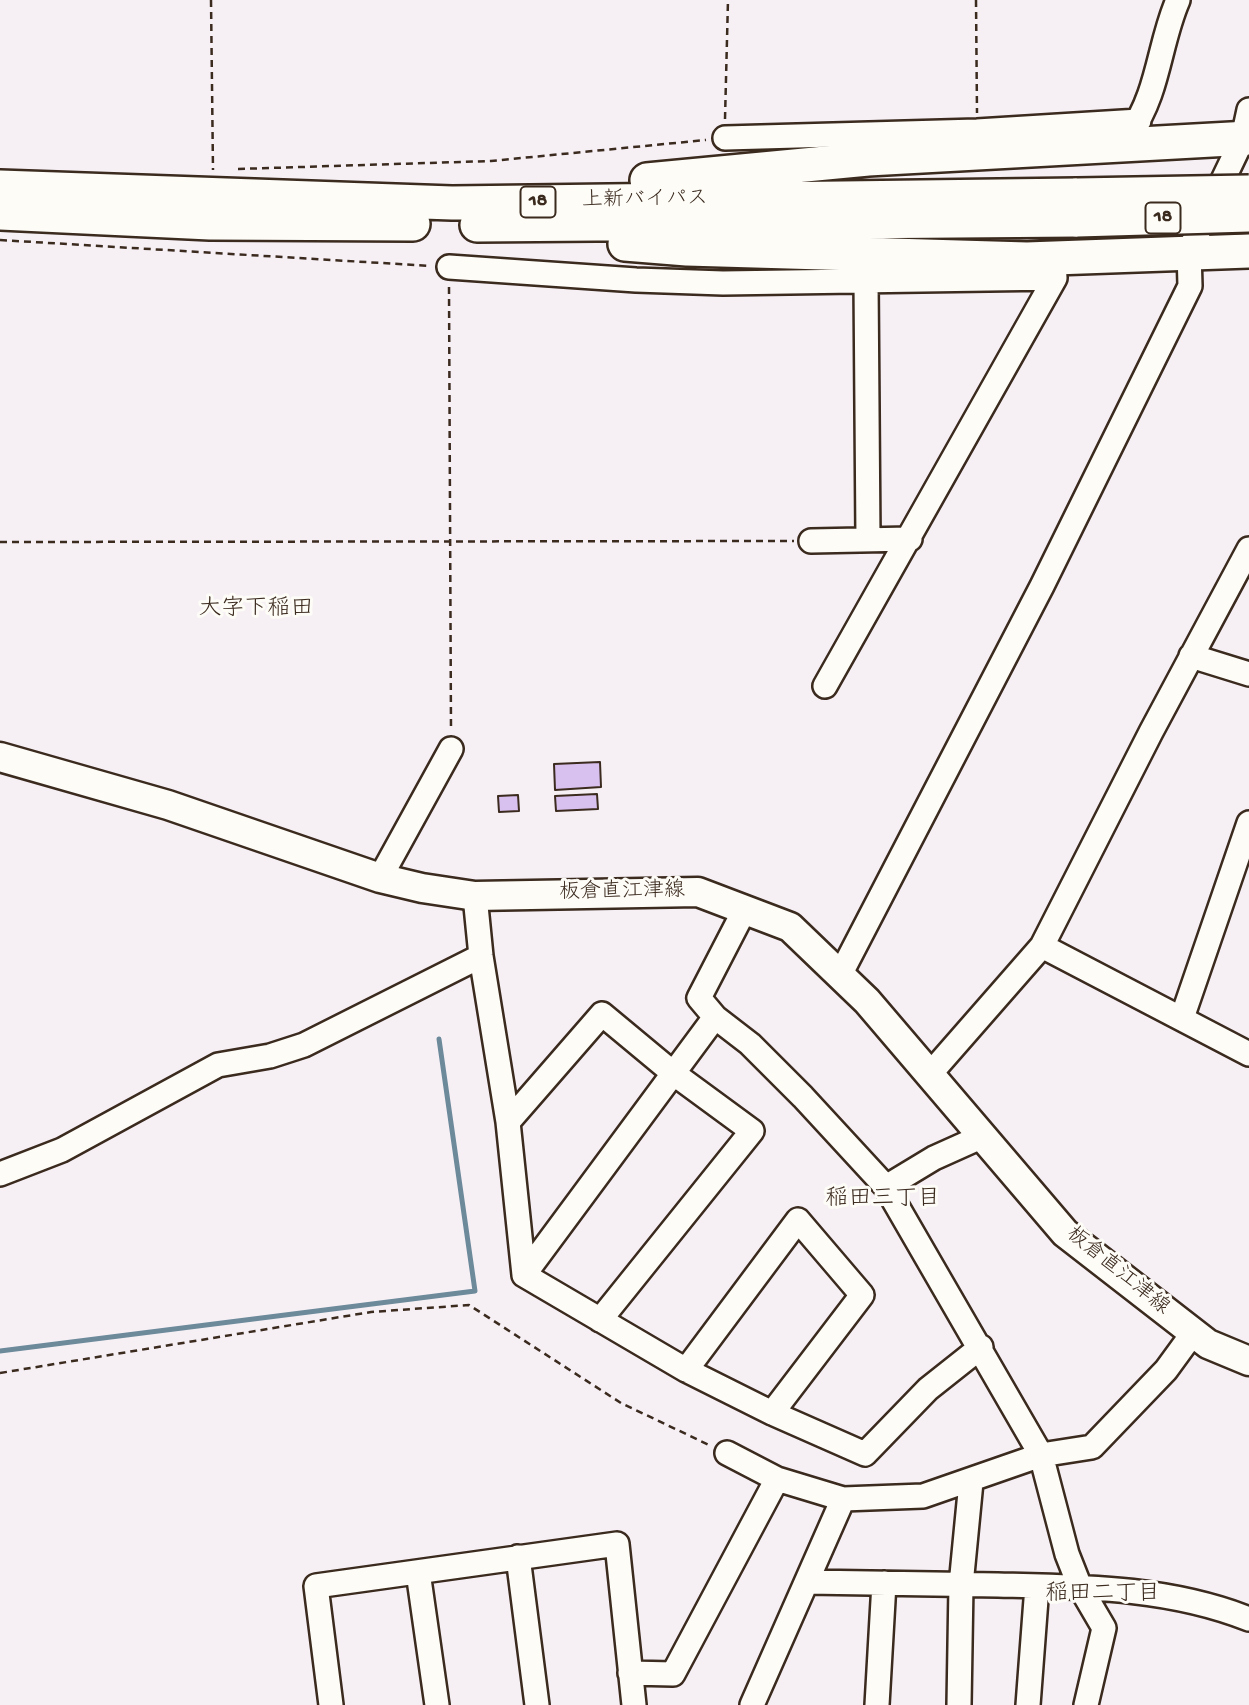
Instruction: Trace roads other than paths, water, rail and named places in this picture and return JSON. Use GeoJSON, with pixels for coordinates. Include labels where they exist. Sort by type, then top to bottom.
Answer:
{"type":"FeatureCollection","features":[{"type":"Feature","properties":{"kind":"highway","name":"18"},"geometry":{"type":"LineString","coordinates":[[352,200],[488,188],[690,177],[1129,134],[1247,128]]}},
{"type":"Feature","properties":{"kind":"highway","name":"上新バイパス"},"geometry":{"type":"LineString","coordinates":[[0,187],[452,203],[1077,208],[1249,215]]}},
{"type":"Feature","properties":{"kind":"highway","name":"上新バイパス"},"geometry":{"type":"LineString","coordinates":[[0,214],[210,223],[567,226],[1077,208],[1249,192]]}},
{"type":"Feature","properties":{"kind":"highway"},"geometry":{"type":"LineString","coordinates":[[567,226],[611,243],[1054,268],[1189,251],[1249,251]]}},
{"type":"Feature","properties":{"kind":"main road","name":"板倉直江津線"},"geometry":{"type":"LineString","coordinates":[[0,757],[168,805],[380,878],[475,896],[698,892],[790,927],[867,1001],[1065,1233],[1208,1344],[1249,1361]]}},
{"type":"Feature","properties":{"kind":"street"},"geometry":{"type":"LineString","coordinates":[[725,138],[977,131],[1129,134],[1164,55],[1167,23],[1178,0]]}},
{"type":"Feature","properties":{"kind":"street"},"geometry":{"type":"LineString","coordinates":[[840,975],[1036,598],[1190,286],[1189,251],[1247,128]]}},
{"type":"Feature","properties":{"kind":"street"},"geometry":{"type":"LineString","coordinates":[[449,267],[636,280],[866,281],[1054,268]]}},
{"type":"Feature","properties":{"kind":"street"},"geometry":{"type":"LineString","coordinates":[[825,686],[910,539],[1054,268]]}},
{"type":"Feature","properties":{"kind":"street"},"geometry":{"type":"LineString","coordinates":[[866,281],[868,540]]}},
{"type":"Feature","properties":{"kind":"street"},"geometry":{"type":"LineString","coordinates":[[811,541],[910,539]]}},
{"type":"Feature","properties":{"kind":"street"},"geometry":{"type":"LineString","coordinates":[[930,1074],[1042,946],[1249,549]]}},
{"type":"Feature","properties":{"kind":"street"},"geometry":{"type":"LineString","coordinates":[[1191,656],[1249,674]]}},
{"type":"Feature","properties":{"kind":"street"},"geometry":{"type":"LineString","coordinates":[[380,878],[451,749]]}},
{"type":"Feature","properties":{"kind":"street"},"geometry":{"type":"LineString","coordinates":[[1182,1018],[1249,823]]}},
{"type":"Feature","properties":{"kind":"street"},"geometry":{"type":"LineString","coordinates":[[475,896],[481,956],[508,1122],[524,1275]]}},
{"type":"Feature","properties":{"kind":"street"},"geometry":{"type":"LineString","coordinates":[[745,909],[699,998],[715,1017],[750,1044],[886,1188],[981,1347],[1041,1455],[1067,1554],[1080,1587],[1104,1628],[1086,1705]]}},
{"type":"Feature","properties":{"kind":"street"},"geometry":{"type":"LineString","coordinates":[[1042,946],[1249,1054]]}},
{"type":"Feature","properties":{"kind":"street"},"geometry":{"type":"LineString","coordinates":[[0,1174],[62,1150],[218,1065],[270,1056],[304,1045],[481,956]]}},
{"type":"Feature","properties":{"kind":"street"},"geometry":{"type":"LineString","coordinates":[[508,1122],[602,1014],[673,1073],[752,1131],[600,1320]]}},
{"type":"Feature","properties":{"kind":"street"},"geometry":{"type":"LineString","coordinates":[[524,1275],[715,1017]]}},
{"type":"Feature","properties":{"kind":"street"},"geometry":{"type":"LineString","coordinates":[[886,1188],[934,1157],[983,1136]]}},
{"type":"Feature","properties":{"kind":"street"},"geometry":{"type":"LineString","coordinates":[[686,1370],[798,1220],[862,1294],[772,1413]]}},
{"type":"Feature","properties":{"kind":"street"},"geometry":{"type":"LineString","coordinates":[[524,1275],[686,1370],[772,1413],[865,1454],[928,1389],[981,1347]]}},
{"type":"Feature","properties":{"kind":"street"},"geometry":{"type":"LineString","coordinates":[[727,1454],[777,1479],[844,1499],[923,1496],[971,1482],[1041,1455],[1092,1447],[1166,1370],[1194,1333]]}},
{"type":"Feature","properties":{"kind":"street"},"geometry":{"type":"LineString","coordinates":[[630,1673],[673,1674],[777,1479]]}},
{"type":"Feature","properties":{"kind":"street"},"geometry":{"type":"LineString","coordinates":[[959,1705],[961,1585],[971,1482]]}},
{"type":"Feature","properties":{"kind":"street"},"geometry":{"type":"LineString","coordinates":[[752,1705],[844,1499]]}},
{"type":"Feature","properties":{"kind":"street"},"geometry":{"type":"LineString","coordinates":[[331,1705],[316,1586],[617,1544],[634,1705]]}},
{"type":"Feature","properties":{"kind":"street"},"geometry":{"type":"LineString","coordinates":[[518,1557],[537,1705]]}},
{"type":"Feature","properties":{"kind":"street"},"geometry":{"type":"LineString","coordinates":[[418,1572],[437,1705]]}},
{"type":"Feature","properties":{"kind":"street"},"geometry":{"type":"LineString","coordinates":[[807,1582],[1080,1587],[1160,1593],[1201,1602],[1249,1619]]}},
{"type":"Feature","properties":{"kind":"street"},"geometry":{"type":"LineString","coordinates":[[877,1705],[884,1583]]}},
{"type":"Feature","properties":{"kind":"street"},"geometry":{"type":"LineString","coordinates":[[1028,1705],[1037,1586]]}},
{"type":"Feature","properties":{"kind":"waterway"},"geometry":{"type":"LineString","coordinates":[[0,1351],[475,1291],[439,1039]]}},
{"type":"Feature","properties":{"kind":"district","name":"大字下稲田"},"geometry":{"type":"Point","coordinates":[256,610]}},
{"type":"Feature","properties":{"kind":"district","name":"稲田三丁目"},"geometry":{"type":"Point","coordinates":[883,1200]}},
{"type":"Feature","properties":{"kind":"district","name":"稲田二丁目"},"geometry":{"type":"Point","coordinates":[1103,1595]}}]}
